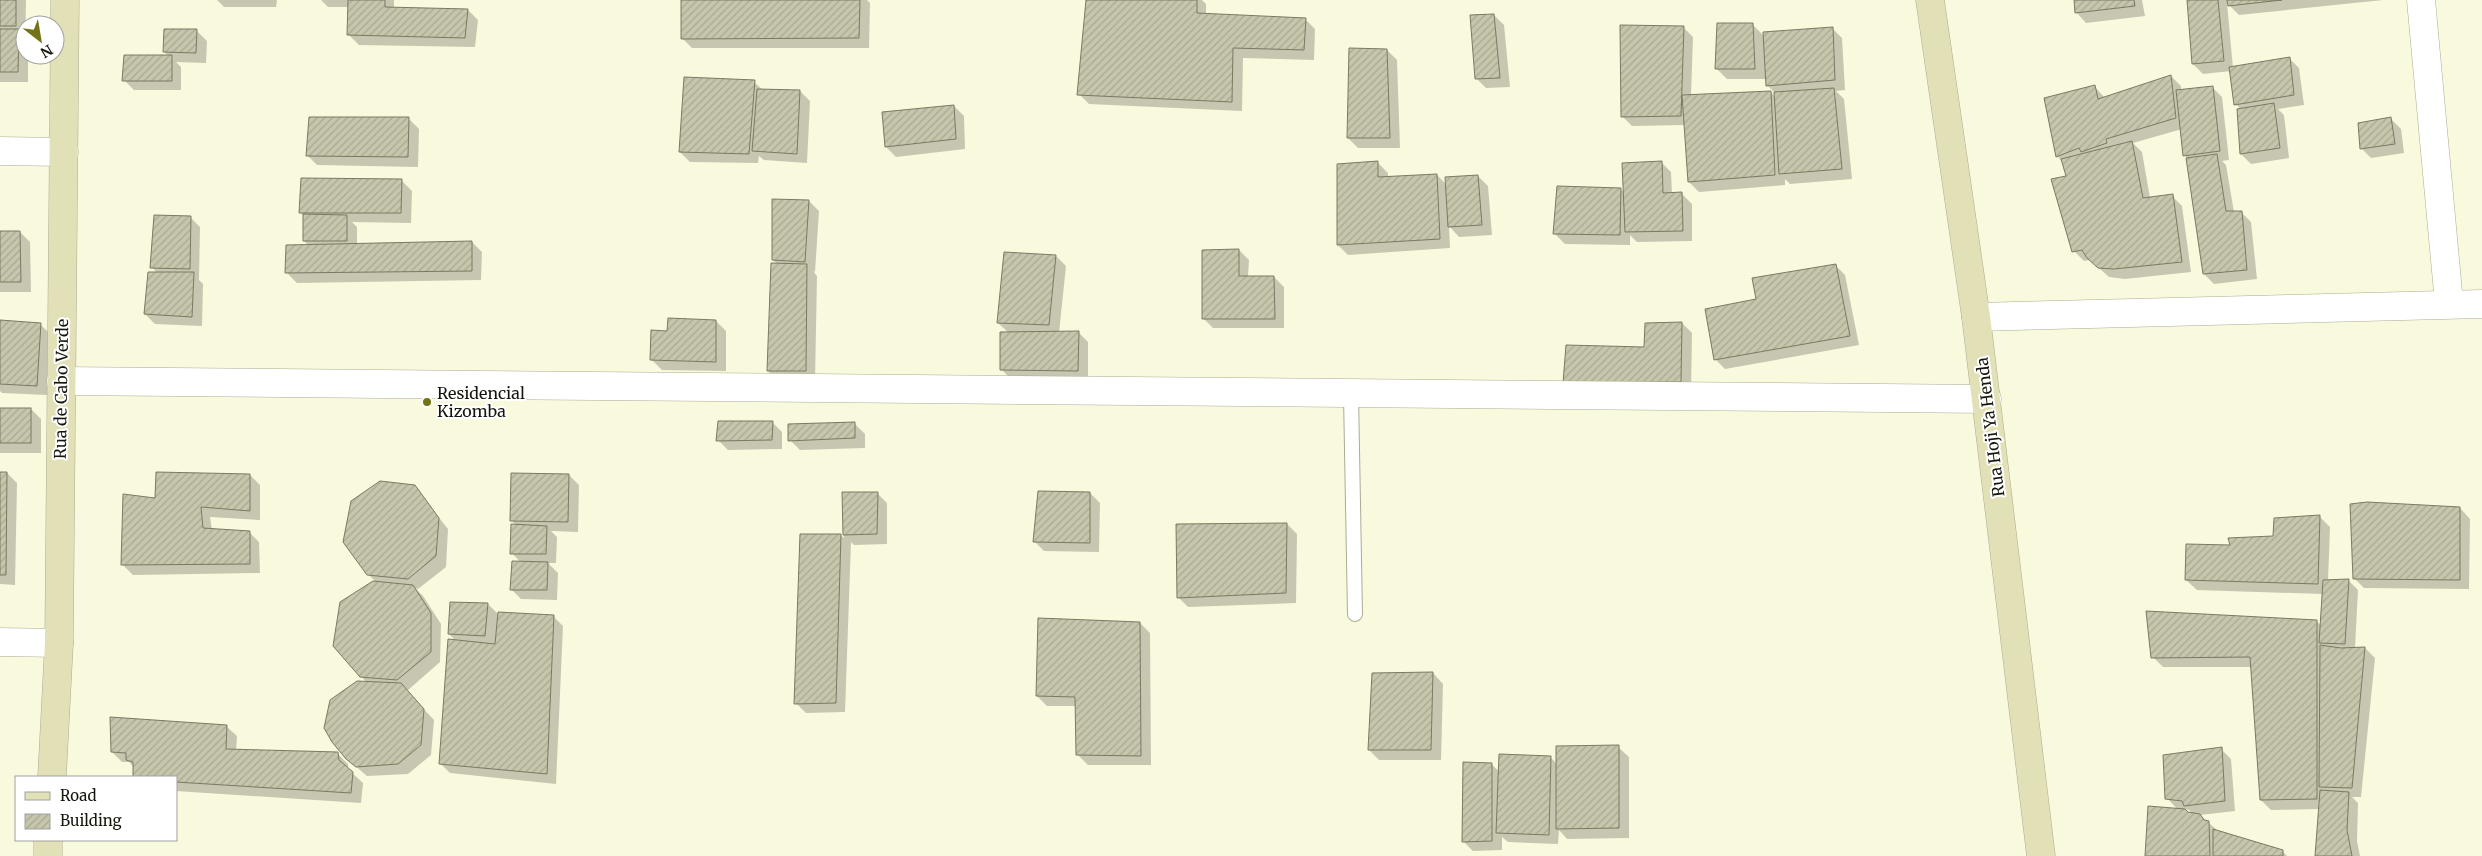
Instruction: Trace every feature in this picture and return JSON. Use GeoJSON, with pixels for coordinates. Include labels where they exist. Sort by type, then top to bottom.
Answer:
{"type":"FeatureCollection","features":[{"type":"Feature","properties":{"kind":"main road","name":"Rua de Cabo Verde"},"geometry":{"type":"LineString","coordinates":[[52,776],[59,643],[65,0]]}},
{"type":"Feature","properties":{"kind":"main road","name":"Rua Hoji Ya Henda"},"geometry":{"type":"LineString","coordinates":[[1930,0],[1976,316],[2041,856]]}},
{"type":"Feature","properties":{"kind":"main road"},"geometry":{"type":"LineString","coordinates":[[48,841],[48,856]]}},
{"type":"Feature","properties":{"kind":"street"},"geometry":{"type":"LineString","coordinates":[[2421,0],[2449,304]]}},
{"type":"Feature","properties":{"kind":"street"},"geometry":{"type":"LineString","coordinates":[[0,151],[64,152]]}},
{"type":"Feature","properties":{"kind":"street"},"geometry":{"type":"LineString","coordinates":[[1976,316],[2482,304]]}},
{"type":"Feature","properties":{"kind":"street"},"geometry":{"type":"LineString","coordinates":[[61,381],[1986,399]]}},
{"type":"Feature","properties":{"kind":"street"},"geometry":{"type":"LineString","coordinates":[[0,642],[59,643]]}},
{"type":"Feature","properties":{"kind":"lane"},"geometry":{"type":"LineString","coordinates":[[1351,394],[1355,614]]}},
{"type":"Feature","properties":{"kind":"building"},"geometry":{"type":"Polygon","coordinates":[[[0,0],[16,0],[15,26],[0,26],[0,0]]]}},
{"type":"Feature","properties":{"kind":"building"},"geometry":{"type":"Polygon","coordinates":[[[348,0],[385,0],[385,7],[468,9],[465,38],[347,35],[348,0]]]}},
{"type":"Feature","properties":{"kind":"building"},"geometry":{"type":"Polygon","coordinates":[[[681,0],[860,0],[859,38],[681,39],[681,0]]]}},
{"type":"Feature","properties":{"kind":"building"},"geometry":{"type":"Polygon","coordinates":[[[1086,0],[1197,0],[1197,13],[1306,18],[1304,50],[1233,48],[1232,102],[1077,95],[1086,0]]]}},
{"type":"Feature","properties":{"kind":"building"},"geometry":{"type":"Polygon","coordinates":[[[2074,0],[2134,0],[2135,6],[2075,13],[2074,0]]]}},
{"type":"Feature","properties":{"kind":"building"},"geometry":{"type":"Polygon","coordinates":[[[2187,0],[2218,0],[2224,61],[2192,64],[2187,0]]]}},
{"type":"Feature","properties":{"kind":"building"},"geometry":{"type":"Polygon","coordinates":[[[2227,0],[2282,0],[2228,6],[2227,0]]]}},
{"type":"Feature","properties":{"kind":"building"},"geometry":{"type":"Polygon","coordinates":[[[1494,14],[1500,78],[1475,79],[1470,15],[1494,14]]]}},
{"type":"Feature","properties":{"kind":"building"},"geometry":{"type":"Polygon","coordinates":[[[1717,23],[1753,23],[1755,69],[1715,69],[1717,23]]]}},
{"type":"Feature","properties":{"kind":"building"},"geometry":{"type":"Polygon","coordinates":[[[1620,25],[1684,26],[1681,116],[1621,117],[1620,25]]]}},
{"type":"Feature","properties":{"kind":"building"},"geometry":{"type":"Polygon","coordinates":[[[1833,27],[1835,80],[1766,86],[1763,32],[1833,27]]]}},
{"type":"Feature","properties":{"kind":"building"},"geometry":{"type":"Polygon","coordinates":[[[0,29],[15,29],[15,65],[18,65],[18,72],[0,72],[0,29]]]}},
{"type":"Feature","properties":{"kind":"building"},"geometry":{"type":"Polygon","coordinates":[[[164,29],[197,29],[196,53],[163,52],[164,29]]]}},
{"type":"Feature","properties":{"kind":"building"},"geometry":{"type":"Polygon","coordinates":[[[1349,48],[1387,49],[1390,138],[1347,138],[1349,48]]]}},
{"type":"Feature","properties":{"kind":"building"},"geometry":{"type":"Polygon","coordinates":[[[124,55],[172,55],[172,81],[122,81],[124,55]]]}},
{"type":"Feature","properties":{"kind":"building"},"geometry":{"type":"Polygon","coordinates":[[[2290,57],[2294,95],[2234,105],[2229,67],[2290,57]]]}},
{"type":"Feature","properties":{"kind":"building"},"geometry":{"type":"Polygon","coordinates":[[[2171,75],[2176,118],[2106,139],[2107,143],[2081,152],[2079,148],[2056,157],[2044,98],[2095,85],[2098,99],[2171,75]]]}},
{"type":"Feature","properties":{"kind":"building"},"geometry":{"type":"Polygon","coordinates":[[[684,77],[755,80],[749,154],[679,152],[684,77]]]}},
{"type":"Feature","properties":{"kind":"building"},"geometry":{"type":"Polygon","coordinates":[[[2213,86],[2220,151],[2183,156],[2176,90],[2213,86]]]}},
{"type":"Feature","properties":{"kind":"building"},"geometry":{"type":"Polygon","coordinates":[[[1834,88],[1842,169],[1779,174],[1774,92],[1834,88]]]}},
{"type":"Feature","properties":{"kind":"building"},"geometry":{"type":"Polygon","coordinates":[[[757,89],[800,90],[797,154],[752,151],[757,89]]]}},
{"type":"Feature","properties":{"kind":"building"},"geometry":{"type":"Polygon","coordinates":[[[1771,91],[1775,175],[1688,182],[1682,95],[1771,91]]]}},
{"type":"Feature","properties":{"kind":"building"},"geometry":{"type":"Polygon","coordinates":[[[2274,103],[2280,148],[2240,154],[2237,109],[2274,103]]]}},
{"type":"Feature","properties":{"kind":"building"},"geometry":{"type":"Polygon","coordinates":[[[954,105],[956,139],[885,147],[882,112],[954,105]]]}},
{"type":"Feature","properties":{"kind":"building"},"geometry":{"type":"Polygon","coordinates":[[[309,117],[409,117],[408,157],[306,156],[309,117]]]}},
{"type":"Feature","properties":{"kind":"building"},"geometry":{"type":"Polygon","coordinates":[[[2391,117],[2395,144],[2360,149],[2358,123],[2391,117]]]}},
{"type":"Feature","properties":{"kind":"building"},"geometry":{"type":"Polygon","coordinates":[[[2132,141],[2143,198],[2173,194],[2182,262],[2114,269],[2098,268],[2087,258],[2082,250],[2072,252],[2051,179],[2066,176],[2061,159],[2132,141]]]}},
{"type":"Feature","properties":{"kind":"building"},"geometry":{"type":"Polygon","coordinates":[[[2217,154],[2226,211],[2242,211],[2247,270],[2203,274],[2186,158],[2217,154]]]}},
{"type":"Feature","properties":{"kind":"building"},"geometry":{"type":"Polygon","coordinates":[[[1378,161],[1378,177],[1437,174],[1440,239],[1337,245],[1337,164],[1378,161]]]}},
{"type":"Feature","properties":{"kind":"building"},"geometry":{"type":"Polygon","coordinates":[[[1662,161],[1663,193],[1682,192],[1683,231],[1625,232],[1622,163],[1662,161]]]}},
{"type":"Feature","properties":{"kind":"building"},"geometry":{"type":"Polygon","coordinates":[[[1478,175],[1482,225],[1448,227],[1445,177],[1478,175]]]}},
{"type":"Feature","properties":{"kind":"building"},"geometry":{"type":"Polygon","coordinates":[[[301,178],[402,179],[401,213],[299,213],[301,178]]]}},
{"type":"Feature","properties":{"kind":"building"},"geometry":{"type":"Polygon","coordinates":[[[1557,186],[1621,188],[1620,235],[1553,234],[1557,186]]]}},
{"type":"Feature","properties":{"kind":"building"},"geometry":{"type":"Polygon","coordinates":[[[772,199],[809,200],[805,262],[772,260],[772,199]]]}},
{"type":"Feature","properties":{"kind":"building"},"geometry":{"type":"Polygon","coordinates":[[[303,214],[347,215],[347,241],[303,241],[303,214]]]}},
{"type":"Feature","properties":{"kind":"building"},"geometry":{"type":"Polygon","coordinates":[[[154,215],[191,216],[190,269],[150,268],[154,215]]]}},
{"type":"Feature","properties":{"kind":"building"},"geometry":{"type":"Polygon","coordinates":[[[0,231],[20,231],[21,282],[0,282],[0,231]]]}},
{"type":"Feature","properties":{"kind":"building"},"geometry":{"type":"Polygon","coordinates":[[[472,241],[472,271],[285,273],[286,245],[472,241]]]}},
{"type":"Feature","properties":{"kind":"building"},"geometry":{"type":"Polygon","coordinates":[[[1239,249],[1239,276],[1274,276],[1275,319],[1202,319],[1202,250],[1239,249]]]}},
{"type":"Feature","properties":{"kind":"building"},"geometry":{"type":"Polygon","coordinates":[[[1004,252],[1056,255],[1049,325],[997,323],[1004,252]]]}},
{"type":"Feature","properties":{"kind":"building"},"geometry":{"type":"Polygon","coordinates":[[[771,263],[807,264],[806,371],[767,371],[771,263]]]}},
{"type":"Feature","properties":{"kind":"building"},"geometry":{"type":"Polygon","coordinates":[[[1836,264],[1850,336],[1714,360],[1705,309],[1756,299],[1752,278],[1836,264]]]}},
{"type":"Feature","properties":{"kind":"building"},"geometry":{"type":"Polygon","coordinates":[[[148,272],[194,272],[192,317],[144,314],[148,272]]]}},
{"type":"Feature","properties":{"kind":"building"},"geometry":{"type":"Polygon","coordinates":[[[668,318],[716,320],[716,362],[650,360],[651,330],[667,331],[668,318]]]}},
{"type":"Feature","properties":{"kind":"building"},"geometry":{"type":"Polygon","coordinates":[[[0,320],[41,323],[37,386],[0,384],[0,320]]]}},
{"type":"Feature","properties":{"kind":"building"},"geometry":{"type":"Polygon","coordinates":[[[1682,322],[1681,382],[1563,383],[1566,345],[1644,347],[1645,323],[1682,322]]]}},
{"type":"Feature","properties":{"kind":"building"},"geometry":{"type":"Polygon","coordinates":[[[1079,331],[1078,371],[1000,370],[1000,332],[1079,331]]]}},
{"type":"Feature","properties":{"kind":"building"},"geometry":{"type":"Polygon","coordinates":[[[0,408],[31,408],[31,443],[0,443],[0,408]]]}},
{"type":"Feature","properties":{"kind":"building"},"geometry":{"type":"Polygon","coordinates":[[[718,421],[773,421],[772,440],[716,441],[718,421]]]}},
{"type":"Feature","properties":{"kind":"building"},"geometry":{"type":"Polygon","coordinates":[[[855,422],[855,438],[788,441],[788,424],[855,422]]]}},
{"type":"Feature","properties":{"kind":"building"},"geometry":{"type":"Polygon","coordinates":[[[0,472],[7,472],[6,575],[0,575],[0,472]]]}},
{"type":"Feature","properties":{"kind":"building"},"geometry":{"type":"Polygon","coordinates":[[[156,472],[250,474],[250,511],[201,507],[203,528],[250,531],[250,564],[121,565],[123,494],[155,498],[156,472]]]}},
{"type":"Feature","properties":{"kind":"building"},"geometry":{"type":"Polygon","coordinates":[[[511,473],[569,474],[568,522],[510,521],[511,473]]]}},
{"type":"Feature","properties":{"kind":"building"},"geometry":{"type":"Polygon","coordinates":[[[380,481],[415,485],[439,518],[436,556],[408,579],[367,575],[343,542],[351,501],[380,481]]]}},
{"type":"Feature","properties":{"kind":"building"},"geometry":{"type":"Polygon","coordinates":[[[1038,491],[1090,492],[1090,543],[1033,542],[1038,491]]]}},
{"type":"Feature","properties":{"kind":"building"},"geometry":{"type":"Polygon","coordinates":[[[842,492],[878,492],[877,534],[843,535],[842,492]]]}},
{"type":"Feature","properties":{"kind":"building"},"geometry":{"type":"Polygon","coordinates":[[[2367,502],[2460,507],[2460,580],[2353,579],[2350,504],[2367,502]]]}},
{"type":"Feature","properties":{"kind":"building"},"geometry":{"type":"Polygon","coordinates":[[[2320,515],[2318,584],[2185,580],[2186,544],[2230,545],[2228,538],[2273,536],[2274,518],[2320,515]]]}},
{"type":"Feature","properties":{"kind":"building"},"geometry":{"type":"Polygon","coordinates":[[[1287,523],[1286,593],[1177,598],[1176,524],[1287,523]]]}},
{"type":"Feature","properties":{"kind":"building"},"geometry":{"type":"Polygon","coordinates":[[[511,524],[547,526],[546,554],[510,554],[511,524]]]}},
{"type":"Feature","properties":{"kind":"building"},"geometry":{"type":"Polygon","coordinates":[[[800,534],[841,534],[836,703],[794,704],[800,534]]]}},
{"type":"Feature","properties":{"kind":"building"},"geometry":{"type":"Polygon","coordinates":[[[512,561],[548,562],[547,590],[510,590],[512,561]]]}},
{"type":"Feature","properties":{"kind":"building"},"geometry":{"type":"Polygon","coordinates":[[[2349,579],[2345,644],[2319,643],[2323,580],[2349,579]]]}},
{"type":"Feature","properties":{"kind":"building"},"geometry":{"type":"Polygon","coordinates":[[[373,581],[413,585],[431,613],[431,652],[397,680],[360,677],[333,646],[340,602],[373,581]]]}},
{"type":"Feature","properties":{"kind":"building"},"geometry":{"type":"Polygon","coordinates":[[[450,602],[488,603],[485,636],[448,634],[450,602]]]}},
{"type":"Feature","properties":{"kind":"building"},"geometry":{"type":"Polygon","coordinates":[[[2146,611],[2317,620],[2317,799],[2260,800],[2250,657],[2151,658],[2146,611]]]}},
{"type":"Feature","properties":{"kind":"building"},"geometry":{"type":"Polygon","coordinates":[[[498,612],[554,615],[547,774],[439,764],[448,639],[495,644],[498,612]]]}},
{"type":"Feature","properties":{"kind":"building"},"geometry":{"type":"Polygon","coordinates":[[[1038,618],[1140,622],[1141,756],[1076,755],[1075,697],[1036,696],[1038,618]]]}},
{"type":"Feature","properties":{"kind":"building"},"geometry":{"type":"Polygon","coordinates":[[[2320,645],[2341,648],[2365,647],[2352,788],[2319,787],[2320,645]]]}},
{"type":"Feature","properties":{"kind":"building"},"geometry":{"type":"Polygon","coordinates":[[[1433,672],[1431,750],[1368,750],[1372,673],[1433,672]]]}},
{"type":"Feature","properties":{"kind":"building"},"geometry":{"type":"Polygon","coordinates":[[[357,681],[401,683],[424,709],[421,745],[398,764],[356,767],[346,759],[332,742],[324,728],[330,700],[357,681]]]}},
{"type":"Feature","properties":{"kind":"building"},"geometry":{"type":"Polygon","coordinates":[[[110,717],[227,725],[226,749],[338,752],[339,760],[353,772],[351,793],[178,782],[178,776],[133,776],[133,762],[126,760],[126,753],[111,752],[110,717]]]}},
{"type":"Feature","properties":{"kind":"building"},"geometry":{"type":"Polygon","coordinates":[[[1619,745],[1619,828],[1556,829],[1556,746],[1619,745]]]}},
{"type":"Feature","properties":{"kind":"building"},"geometry":{"type":"Polygon","coordinates":[[[2222,747],[2225,801],[2184,806],[2182,801],[2165,799],[2163,755],[2222,747]]]}},
{"type":"Feature","properties":{"kind":"building"},"geometry":{"type":"Polygon","coordinates":[[[1499,754],[1551,756],[1549,835],[1496,833],[1499,754]]]}},
{"type":"Feature","properties":{"kind":"building"},"geometry":{"type":"Polygon","coordinates":[[[1463,762],[1492,763],[1492,841],[1462,842],[1463,762]]]}},
{"type":"Feature","properties":{"kind":"building"},"geometry":{"type":"Polygon","coordinates":[[[2320,790],[2349,792],[2347,830],[2352,856],[2315,856],[2320,790]]]}},
{"type":"Feature","properties":{"kind":"building"},"geometry":{"type":"Polygon","coordinates":[[[2148,806],[2185,809],[2188,812],[2200,814],[2204,820],[2209,821],[2210,856],[2145,856],[2148,806]]]}},
{"type":"Feature","properties":{"kind":"building"},"geometry":{"type":"Polygon","coordinates":[[[2213,829],[2283,850],[2283,856],[2213,856],[2213,829]]]}},
{"type":"Feature","properties":{"kind":"place","name":"Residencial Kizomba"},"geometry":{"type":"Point","coordinates":[427,402]}}]}
